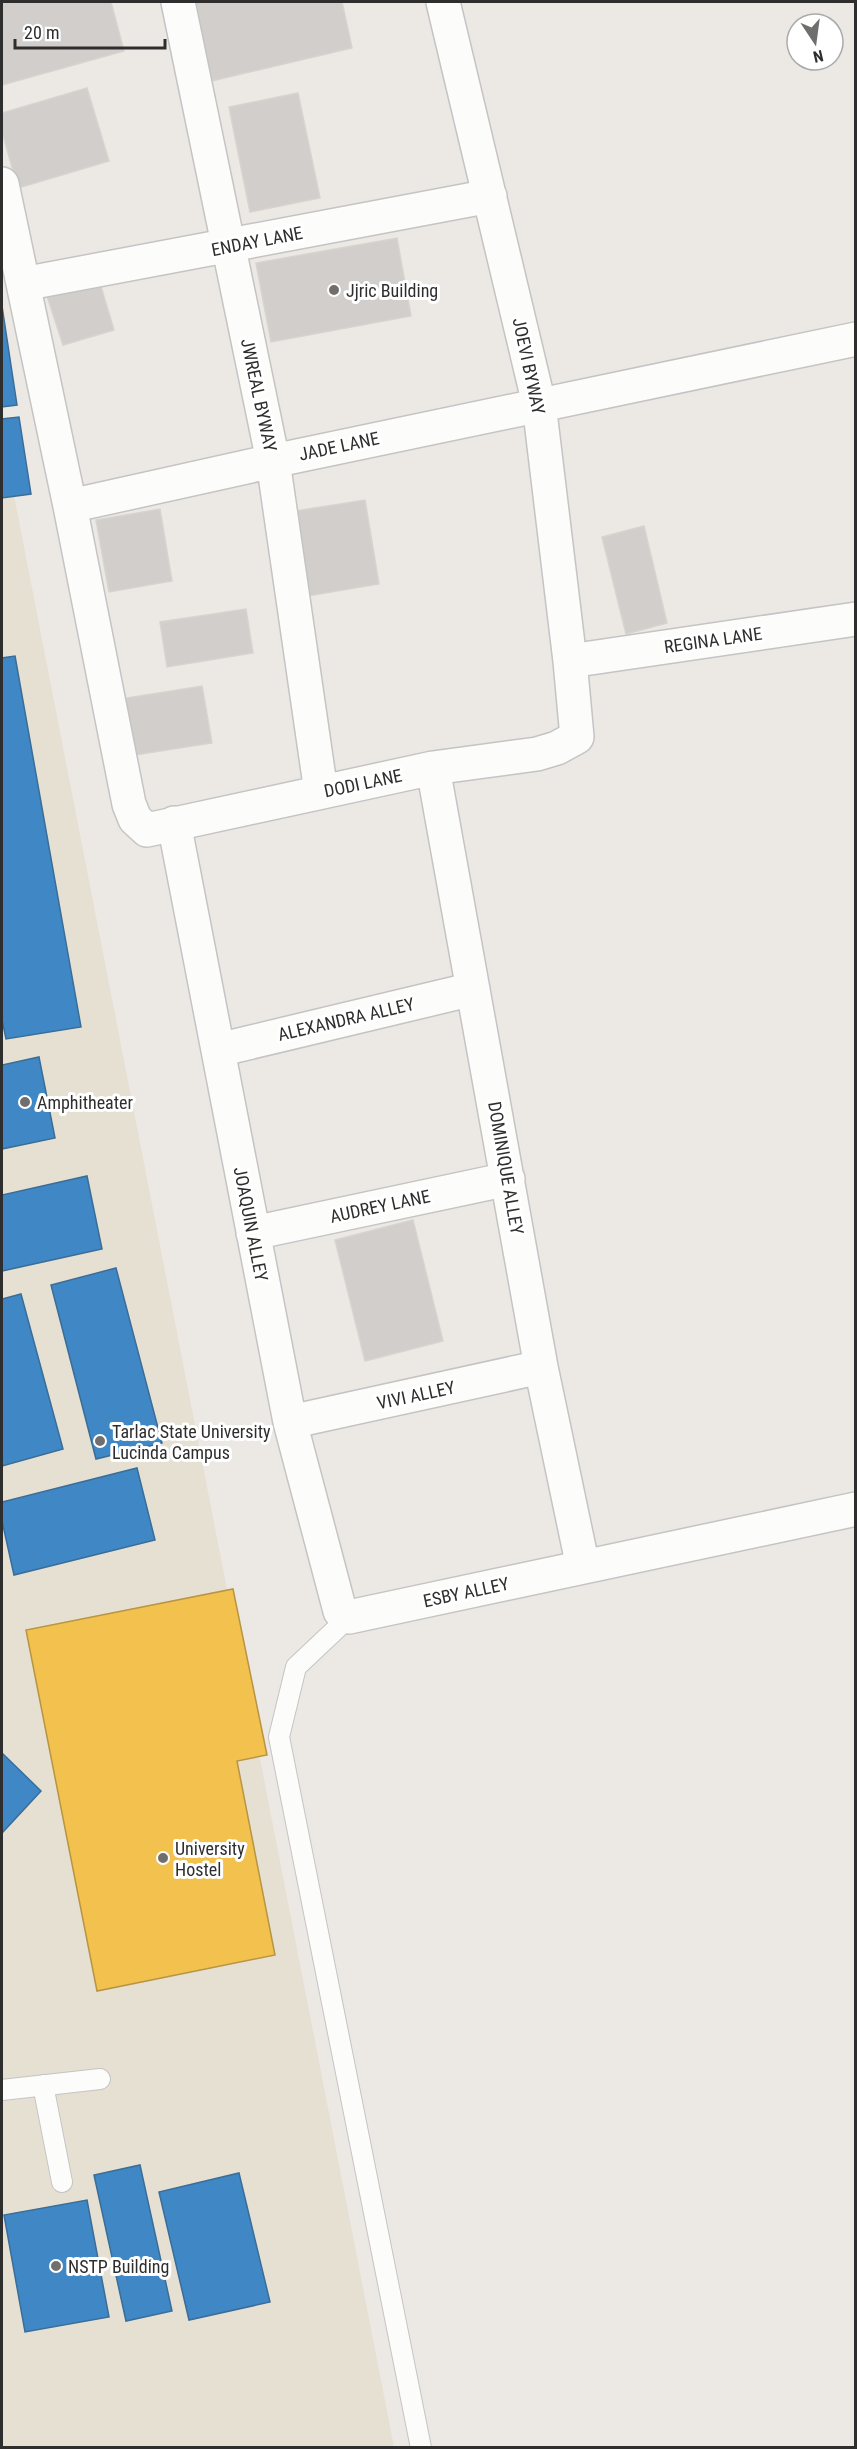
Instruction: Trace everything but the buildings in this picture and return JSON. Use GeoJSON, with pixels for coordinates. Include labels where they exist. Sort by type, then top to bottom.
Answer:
{"type":"FeatureCollection","features":[{"type":"Feature","properties":{"kind":"street","name":"JWREAL BYWAY"},"geometry":{"type":"LineString","coordinates":[[178,2],[273,460],[321,792]]}},
{"type":"Feature","properties":{"kind":"street","name":"JOEVI BYWAY"},"geometry":{"type":"LineString","coordinates":[[443,2],[539,404],[577,737]]}},
{"type":"Feature","properties":{"kind":"street"},"geometry":{"type":"LineString","coordinates":[[2,184],[70,506],[129,804],[135,819],[161,827]]}},
{"type":"Feature","properties":{"kind":"street","name":"ENDAY LANE"},"geometry":{"type":"LineString","coordinates":[[23,284],[490,196]]}},
{"type":"Feature","properties":{"kind":"street","name":"JADE LANE"},"geometry":{"type":"LineString","coordinates":[[70,506],[273,460],[855,339]]}},
{"type":"Feature","properties":{"kind":"street","name":"REGINA LANE"},"geometry":{"type":"LineString","coordinates":[[570,661],[855,619]]}},
{"type":"Feature","properties":{"kind":"street","name":"DODI LANE"},"geometry":{"type":"LineString","coordinates":[[161,827],[433,768],[537,754],[557,748],[577,737]]}},
{"type":"Feature","properties":{"kind":"street","name":"DOMINIQUE ALLEY"},"geometry":{"type":"LineString","coordinates":[[433,768],[541,1367],[583,1567]]}},
{"type":"Feature","properties":{"kind":"street","name":"JOAQUIN ALLEY"},"geometry":{"type":"LineString","coordinates":[[161,827],[218,1050],[290,1422],[336,1600],[340,1611],[349,1617]]}},
{"type":"Feature","properties":{"kind":"street","name":"ALEXANDRA ALLEY"},"geometry":{"type":"LineString","coordinates":[[218,1050],[473,989]]}},
{"type":"Feature","properties":{"kind":"street","name":"AUDREY LANE"},"geometry":{"type":"LineString","coordinates":[[253,1233],[508,1179]]}},
{"type":"Feature","properties":{"kind":"street","name":"VIVI ALLEY"},"geometry":{"type":"LineString","coordinates":[[290,1422],[541,1367]]}},
{"type":"Feature","properties":{"kind":"street","name":"ESBY ALLEY"},"geometry":{"type":"LineString","coordinates":[[349,1617],[855,1509]]}},
{"type":"Feature","properties":{"kind":"lane"},"geometry":{"type":"LineString","coordinates":[[349,1617],[296,1667],[279,1737],[421,2448]]}},
{"type":"Feature","properties":{"kind":"lane"},"geometry":{"type":"LineString","coordinates":[[2,2088],[100,2079]]}},
{"type":"Feature","properties":{"kind":"lane"},"geometry":{"type":"LineString","coordinates":[[43,2085],[62,2182]]}},
{"type":"Feature","properties":{"kind":"shaded area","name":"Tarlac State University Lucinda Campus"},"geometry":{"type":"Polygon","coordinates":[[[2,434],[394,2447],[2,2447],[2,434]]]}},
{"type":"Feature","properties":{"kind":"place","name":"Jjric Building"},"geometry":{"type":"Point","coordinates":[334,290]}},
{"type":"Feature","properties":{"kind":"place","name":"Amphitheater"},"geometry":{"type":"Point","coordinates":[25,1102]}},
{"type":"Feature","properties":{"kind":"place","name":"Tarlac State University Lucinda Campus"},"geometry":{"type":"Point","coordinates":[100,1441]}},
{"type":"Feature","properties":{"kind":"place","name":"University Hostel"},"geometry":{"type":"Point","coordinates":[163,1858]}},
{"type":"Feature","properties":{"kind":"place","name":"NSTP Building"},"geometry":{"type":"Point","coordinates":[56,2266]}}]}
